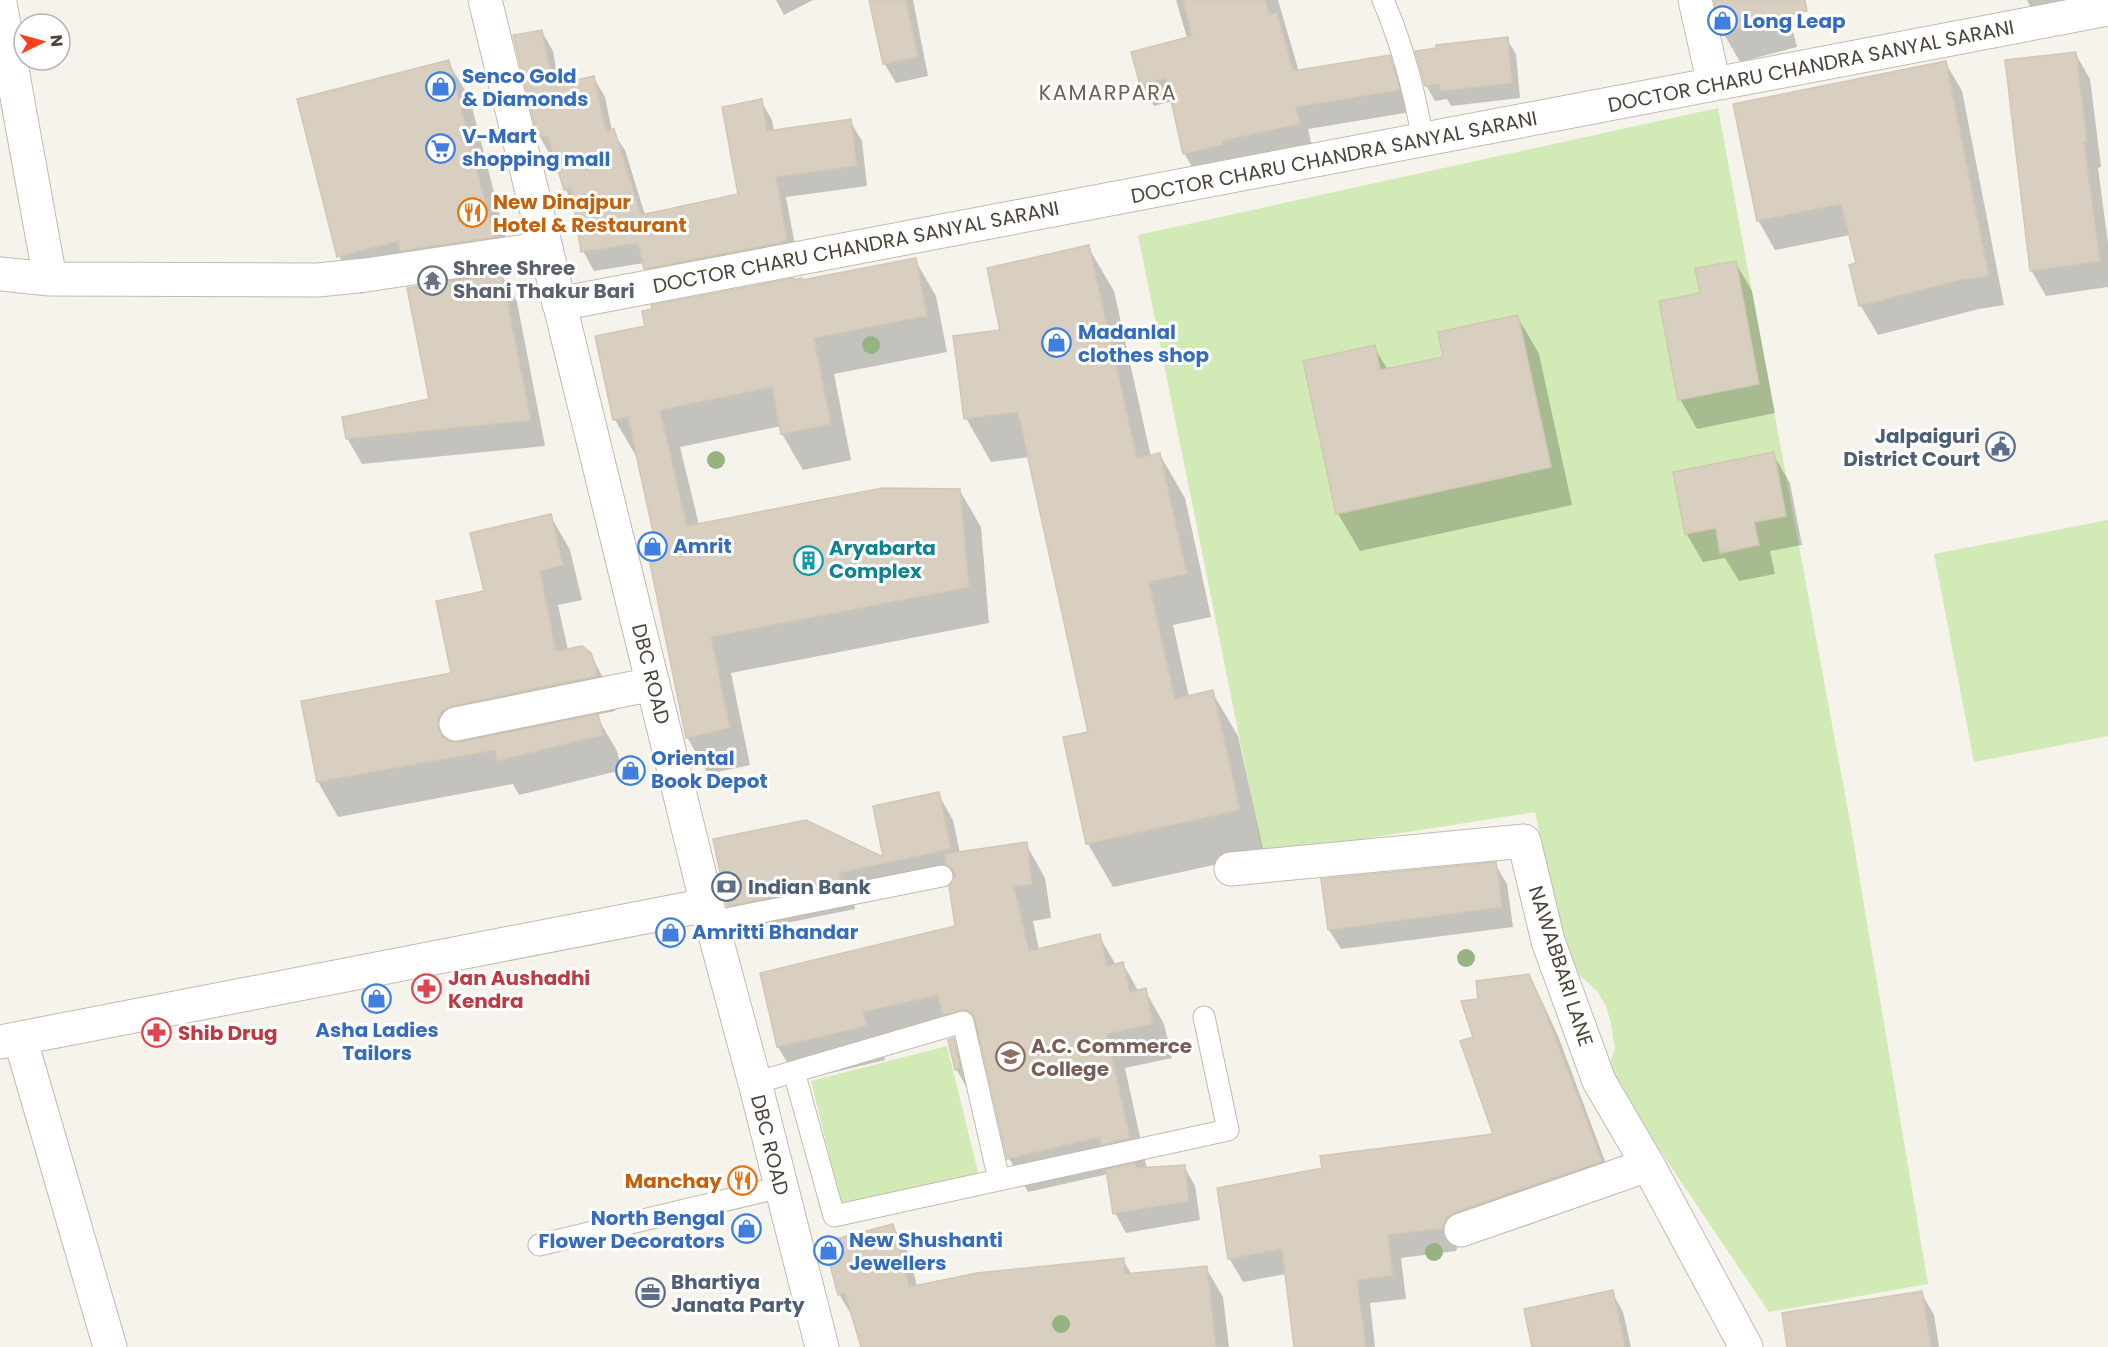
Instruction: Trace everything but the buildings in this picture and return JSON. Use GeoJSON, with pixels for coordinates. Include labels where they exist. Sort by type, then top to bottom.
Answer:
{"type":"FeatureCollection","features":[{"type":"Feature","properties":{"kind":"street","name":"DBC ROAD"},"geometry":{"type":"LineString","coordinates":[[485,0],[709,913],[822,1347]]}},
{"type":"Feature","properties":{"kind":"street"},"geometry":{"type":"LineString","coordinates":[[1695,0],[1714,84]]}},
{"type":"Feature","properties":{"kind":"street"},"geometry":{"type":"LineString","coordinates":[[0,3],[50,279]]}},
{"type":"Feature","properties":{"kind":"street","name":"DOCTOR CHARU CHANDRA SANYAL SARANI"},"geometry":{"type":"LineString","coordinates":[[559,304],[2108,9]]}},
{"type":"Feature","properties":{"kind":"street"},"geometry":{"type":"LineString","coordinates":[[0,274],[50,279],[318,280],[546,248]]}},
{"type":"Feature","properties":{"kind":"street"},"geometry":{"type":"LineString","coordinates":[[456,724],[653,684]]}},
{"type":"Feature","properties":{"kind":"street","name":"NAWABBARI LANE"},"geometry":{"type":"LineString","coordinates":[[1231,869],[1524,841],[1548,941],[1599,1081],[1648,1165],[1746,1347]]}},
{"type":"Feature","properties":{"kind":"street"},"geometry":{"type":"LineString","coordinates":[[110,1347],[10,1040],[709,913]]}},
{"type":"Feature","properties":{"kind":"street"},"geometry":{"type":"LineString","coordinates":[[1461,1230],[1648,1165]]}},
{"type":"Feature","properties":{"kind":"lane"},"geometry":{"type":"LineString","coordinates":[[1383,0],[1396,29],[1412,82],[1423,140]]}},
{"type":"Feature","properties":{"kind":"lane"},"geometry":{"type":"LineString","coordinates":[[709,913],[942,876]]}},
{"type":"Feature","properties":{"kind":"lane"},"geometry":{"type":"LineString","coordinates":[[794,1072],[834,1216],[1228,1131],[1204,1017]]}},
{"type":"Feature","properties":{"kind":"lane"},"geometry":{"type":"LineString","coordinates":[[755,1083],[963,1022],[999,1180]]}},
{"type":"Feature","properties":{"kind":"lane"},"geometry":{"type":"LineString","coordinates":[[538,1245],[781,1187]]}},
{"type":"Feature","properties":{"kind":"green space"},"geometry":{"type":"Polygon","coordinates":[[[1718,108],[1849,816],[1928,1284],[1769,1312],[1607,1072],[1615,1049],[1611,1023],[1606,1006],[1597,991],[1577,973],[1561,936],[1535,812],[1261,855],[1262,850],[1138,235],[1718,108]]]}},
{"type":"Feature","properties":{"kind":"green space"},"geometry":{"type":"Polygon","coordinates":[[[2108,520],[2108,736],[1974,762],[1934,554],[2108,520]]]}},
{"type":"Feature","properties":{"kind":"green space"},"geometry":{"type":"Polygon","coordinates":[[[947,1046],[979,1176],[843,1211],[811,1081],[947,1046]]]}},
{"type":"Feature","properties":{"kind":"place","name":"Long Leap"},"geometry":{"type":"Point","coordinates":[1722,21]}},
{"type":"Feature","properties":{"kind":"place","name":"Senco Gold & Diamonds"},"geometry":{"type":"Point","coordinates":[441,87]}},
{"type":"Feature","properties":{"kind":"place","name":"V-Mart shopping mall"},"geometry":{"type":"Point","coordinates":[441,148]}},
{"type":"Feature","properties":{"kind":"place","name":"New Dinajpur Hotel & Restaurant"},"geometry":{"type":"Point","coordinates":[472,213]}},
{"type":"Feature","properties":{"kind":"place","name":"Shree Shree Shani Thakur Bari"},"geometry":{"type":"Point","coordinates":[432,280]}},
{"type":"Feature","properties":{"kind":"place","name":"Madanlal clothes shop"},"geometry":{"type":"Point","coordinates":[1057,343]}},
{"type":"Feature","properties":{"kind":"place","name":"Jalpaiguri District Court"},"geometry":{"type":"Point","coordinates":[2001,447]}},
{"type":"Feature","properties":{"kind":"place","name":"Amrit"},"geometry":{"type":"Point","coordinates":[652,546]}},
{"type":"Feature","properties":{"kind":"place","name":"Aryabarta Complex"},"geometry":{"type":"Point","coordinates":[808,560]}},
{"type":"Feature","properties":{"kind":"place","name":"Oriental Book Depot"},"geometry":{"type":"Point","coordinates":[630,770]}},
{"type":"Feature","properties":{"kind":"place","name":"Indian Bank"},"geometry":{"type":"Point","coordinates":[727,887]}},
{"type":"Feature","properties":{"kind":"place","name":"Amritti Bhandar"},"geometry":{"type":"Point","coordinates":[671,932]}},
{"type":"Feature","properties":{"kind":"place","name":"Jan Aushadhi Kendra"},"geometry":{"type":"Point","coordinates":[427,989]}},
{"type":"Feature","properties":{"kind":"place","name":"Asha Ladies Tailors"},"geometry":{"type":"Point","coordinates":[377,999]}},
{"type":"Feature","properties":{"kind":"place","name":"Shib Drug"},"geometry":{"type":"Point","coordinates":[157,1033]}},
{"type":"Feature","properties":{"kind":"place","name":"A.C. Commerce College"},"geometry":{"type":"Point","coordinates":[1010,1057]}},
{"type":"Feature","properties":{"kind":"place","name":"Manchay"},"geometry":{"type":"Point","coordinates":[743,1181]}},
{"type":"Feature","properties":{"kind":"place","name":"North Bengal Flower Decorators"},"geometry":{"type":"Point","coordinates":[746,1229]}},
{"type":"Feature","properties":{"kind":"place","name":"New Shushanti Jewellers"},"geometry":{"type":"Point","coordinates":[828,1251]}},
{"type":"Feature","properties":{"kind":"place","name":"Bhartiya Janata Party"},"geometry":{"type":"Point","coordinates":[650,1293]}},
{"type":"Feature","properties":{"kind":"district","name":"KAMARPARA"},"geometry":{"type":"Point","coordinates":[1108,92]}}]}
